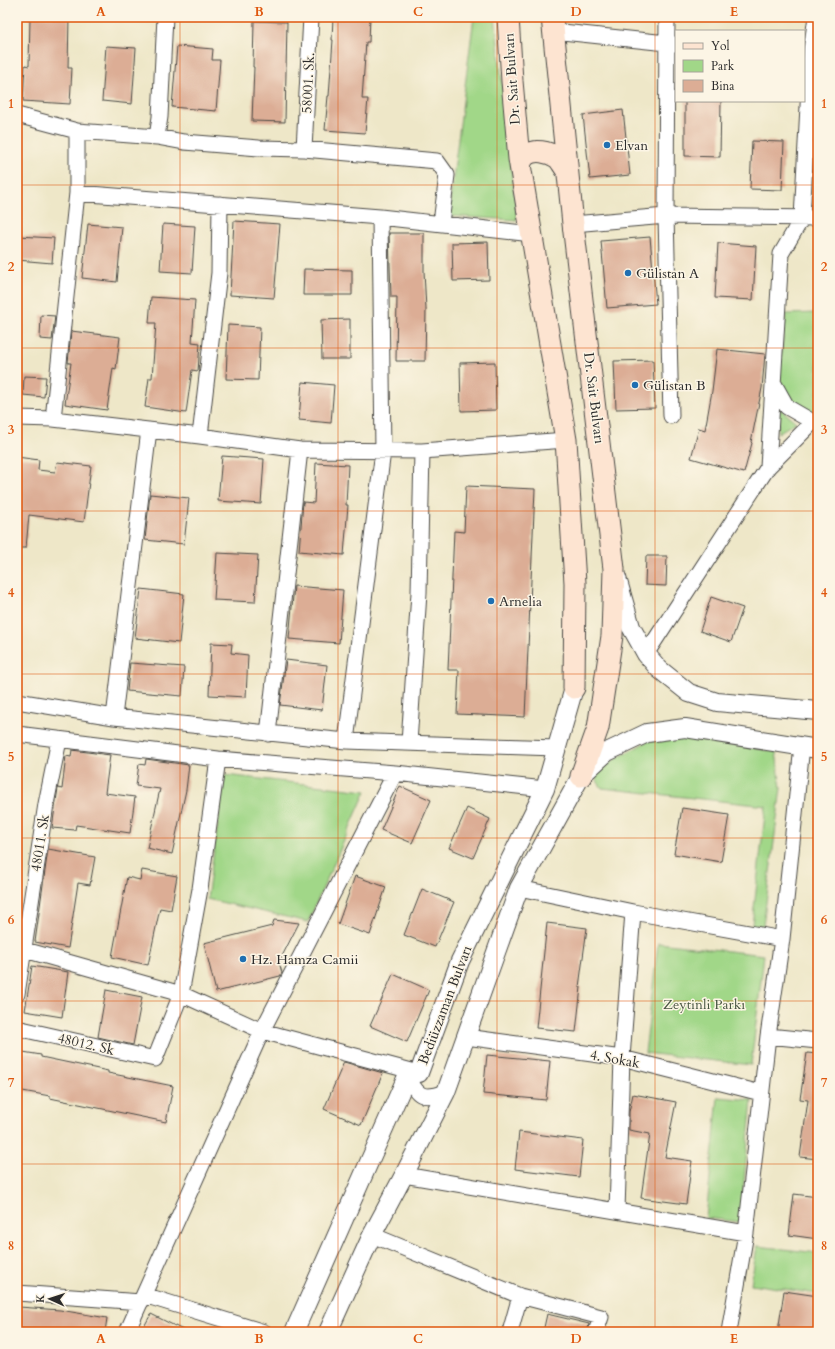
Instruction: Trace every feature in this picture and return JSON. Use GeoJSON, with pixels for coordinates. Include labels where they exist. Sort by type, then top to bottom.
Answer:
{"type":"FeatureCollection","features":[{"type":"Feature","properties":{"kind":"main road","name":"Dr. Sait Bulvarı"},"geometry":{"type":"LineString","coordinates":[[508,17],[512,81],[520,164],[566,440],[575,583],[574,688]]}},
{"type":"Feature","properties":{"kind":"main road","name":"Dr. Sait Bulvarı"},"geometry":{"type":"LineString","coordinates":[[552,24],[573,224],[614,569],[612,636],[598,728],[581,776]]}},
{"type":"Feature","properties":{"kind":"main road"},"geometry":{"type":"LineString","coordinates":[[520,164],[525,156],[531,153],[538,151],[546,152],[559,159],[567,171]]}},
{"type":"Feature","properties":{"kind":"street"},"geometry":{"type":"LineString","coordinates":[[157,137],[160,117],[165,17]]}},
{"type":"Feature","properties":{"kind":"street","name":"58001. Sk."},"geometry":{"type":"LineString","coordinates":[[304,149],[311,17]]}},
{"type":"Feature","properties":{"kind":"street"},"geometry":{"type":"LineString","coordinates":[[667,17],[671,44],[666,216],[671,416]]}},
{"type":"Feature","properties":{"kind":"street"},"geometry":{"type":"LineString","coordinates":[[768,467],[772,382],[782,254],[802,218],[808,50],[816,17]]}},
{"type":"Feature","properties":{"kind":"street"},"geometry":{"type":"LineString","coordinates":[[552,24],[671,44]]}},
{"type":"Feature","properties":{"kind":"street"},"geometry":{"type":"LineString","coordinates":[[17,114],[77,131],[157,137],[184,142],[259,148],[304,149],[437,161],[447,175],[441,223]]}},
{"type":"Feature","properties":{"kind":"street"},"geometry":{"type":"LineString","coordinates":[[53,419],[78,193],[77,131]]}},
{"type":"Feature","properties":{"kind":"street"},"geometry":{"type":"LineString","coordinates":[[78,193],[380,216],[532,234]]}},
{"type":"Feature","properties":{"kind":"street"},"geometry":{"type":"LineString","coordinates":[[200,436],[219,273],[220,204]]}},
{"type":"Feature","properties":{"kind":"street"},"geometry":{"type":"LineString","coordinates":[[346,741],[383,451],[380,216]]}},
{"type":"Feature","properties":{"kind":"street"},"geometry":{"type":"LineString","coordinates":[[573,224],[666,216],[818,218]]}},
{"type":"Feature","properties":{"kind":"street"},"geometry":{"type":"LineString","coordinates":[[646,654],[768,467],[815,422],[787,407],[772,382]]}},
{"type":"Feature","properties":{"kind":"street"},"geometry":{"type":"LineString","coordinates":[[17,418],[53,419],[200,436],[300,450],[422,451],[566,440]]}},
{"type":"Feature","properties":{"kind":"street"},"geometry":{"type":"LineString","coordinates":[[114,717],[149,430]]}},
{"type":"Feature","properties":{"kind":"street"},"geometry":{"type":"LineString","coordinates":[[268,734],[300,450]]}},
{"type":"Feature","properties":{"kind":"street"},"geometry":{"type":"LineString","coordinates":[[409,743],[419,593],[422,451]]}},
{"type":"Feature","properties":{"kind":"street"},"geometry":{"type":"LineString","coordinates":[[614,569],[631,627],[646,654],[659,669],[689,693],[717,702],[818,712]]}},
{"type":"Feature","properties":{"kind":"street","name":"Bediüzzaman Bulvarı"},"geometry":{"type":"LineString","coordinates":[[294,1332],[413,1073],[460,961],[545,788],[574,688]]}},
{"type":"Feature","properties":{"kind":"street"},"geometry":{"type":"LineString","coordinates":[[17,701],[114,717],[346,741],[556,748]]}},
{"type":"Feature","properties":{"kind":"street","name":"Bediüzzaman Bulvarı"},"geometry":{"type":"LineString","coordinates":[[328,1332],[372,1235],[404,1176],[446,1092],[519,888],[581,776],[607,752],[648,733],[685,728],[810,748]]}},
{"type":"Feature","properties":{"kind":"street"},"geometry":{"type":"LineString","coordinates":[[17,734],[218,759],[395,773],[545,788]]}},
{"type":"Feature","properties":{"kind":"street","name":"48011. Sk"},"geometry":{"type":"LineString","coordinates":[[17,994],[25,950],[46,804],[59,740]]}},
{"type":"Feature","properties":{"kind":"street"},"geometry":{"type":"LineString","coordinates":[[729,1332],[746,1233],[768,1036],[810,748]]}},
{"type":"Feature","properties":{"kind":"street"},"geometry":{"type":"LineString","coordinates":[[181,994],[200,889],[218,759]]}},
{"type":"Feature","properties":{"kind":"street"},"geometry":{"type":"LineString","coordinates":[[127,1332],[262,1031],[395,773]]}},
{"type":"Feature","properties":{"kind":"street"},"geometry":{"type":"LineString","coordinates":[[519,888],[633,912],[782,939]]}},
{"type":"Feature","properties":{"kind":"street"},"geometry":{"type":"LineString","coordinates":[[617,1210],[622,1058],[633,912]]}},
{"type":"Feature","properties":{"kind":"street"},"geometry":{"type":"LineString","coordinates":[[25,950],[181,994],[262,1031],[413,1073],[412,1086],[418,1094],[425,1097],[436,1096],[446,1092]]}},
{"type":"Feature","properties":{"kind":"street","name":"48012. Sk"},"geometry":{"type":"LineString","coordinates":[[17,1028],[155,1059],[181,994]]}},
{"type":"Feature","properties":{"kind":"street"},"geometry":{"type":"LineString","coordinates":[[768,1036],[818,1041]]}},
{"type":"Feature","properties":{"kind":"street","name":"4. Sokak"},"geometry":{"type":"LineString","coordinates":[[466,1037],[622,1058],[761,1093]]}},
{"type":"Feature","properties":{"kind":"street"},"geometry":{"type":"LineString","coordinates":[[404,1176],[617,1210],[746,1233]]}},
{"type":"Feature","properties":{"kind":"street"},"geometry":{"type":"LineString","coordinates":[[372,1235],[520,1296],[601,1317],[596,1332]]}},
{"type":"Feature","properties":{"kind":"street"},"geometry":{"type":"LineString","coordinates":[[17,1293],[142,1298],[264,1332]]}},
{"type":"Feature","properties":{"kind":"street"},"geometry":{"type":"LineString","coordinates":[[510,1332],[520,1296]]}},
{"type":"Feature","properties":{"kind":"green space"},"geometry":{"type":"Polygon","coordinates":[[[474,17],[495,17],[517,220],[448,216],[474,17]]]}},
{"type":"Feature","properties":{"kind":"green space"},"geometry":{"type":"Polygon","coordinates":[[[818,313],[818,414],[813,414],[793,404],[778,377],[786,314],[818,313]]]}},
{"type":"Feature","properties":{"kind":"green space"},"geometry":{"type":"Polygon","coordinates":[[[778,407],[796,422],[778,433],[778,407]]]}},
{"type":"Feature","properties":{"kind":"green space"},"geometry":{"type":"Polygon","coordinates":[[[682,736],[776,752],[781,788],[763,926],[752,925],[766,806],[602,788],[593,775],[612,761],[648,741],[682,736]]]}},
{"type":"Feature","properties":{"kind":"green space"},"geometry":{"type":"Polygon","coordinates":[[[225,775],[366,791],[308,922],[207,899],[225,775]]]}},
{"type":"Feature","properties":{"kind":"green space","name":"Zeytinli Parkı"},"geometry":{"type":"Polygon","coordinates":[[[658,943],[764,955],[751,1065],[645,1053],[658,943]]]}},
{"type":"Feature","properties":{"kind":"green space"},"geometry":{"type":"Polygon","coordinates":[[[718,1097],[752,1100],[740,1222],[706,1218],[718,1097]]]}},
{"type":"Feature","properties":{"kind":"green space"},"geometry":{"type":"Polygon","coordinates":[[[757,1246],[818,1253],[818,1294],[751,1284],[757,1246]]]}},
{"type":"Feature","properties":{"kind":"building"},"geometry":{"type":"Polygon","coordinates":[[[30,17],[69,17],[68,68],[72,68],[70,104],[23,101],[25,65],[29,66],[30,17]]]}},
{"type":"Feature","properties":{"kind":"building"},"geometry":{"type":"Polygon","coordinates":[[[333,17],[370,17],[369,42],[366,42],[362,99],[368,99],[365,133],[325,130],[333,40],[333,17]]]}},
{"type":"Feature","properties":{"kind":"building"},"geometry":{"type":"Polygon","coordinates":[[[254,21],[287,22],[285,122],[252,121],[254,21]]]}},
{"type":"Feature","properties":{"kind":"building"},"geometry":{"type":"Polygon","coordinates":[[[106,46],[136,48],[132,104],[102,101],[106,46]]]}},
{"type":"Feature","properties":{"kind":"building"},"geometry":{"type":"Polygon","coordinates":[[[177,46],[213,49],[212,60],[220,60],[216,111],[172,107],[177,46]]]}},
{"type":"Feature","properties":{"kind":"building"},"geometry":{"type":"Polygon","coordinates":[[[685,102],[721,102],[720,157],[685,156],[685,102]]]}},
{"type":"Feature","properties":{"kind":"building","name":"Elvan"},"geometry":{"type":"Polygon","coordinates":[[[623,110],[630,175],[590,179],[583,115],[623,110]]]}},
{"type":"Feature","properties":{"kind":"building"},"geometry":{"type":"Polygon","coordinates":[[[752,141],[784,142],[782,190],[750,189],[752,141]]]}},
{"type":"Feature","properties":{"kind":"building"},"geometry":{"type":"Polygon","coordinates":[[[234,221],[280,224],[274,298],[230,295],[234,221]]]}},
{"type":"Feature","properties":{"kind":"building"},"geometry":{"type":"Polygon","coordinates":[[[88,224],[122,227],[117,282],[82,278],[88,224]]]}},
{"type":"Feature","properties":{"kind":"building"},"geometry":{"type":"Polygon","coordinates":[[[163,224],[195,226],[192,273],[160,271],[163,224]]]}},
{"type":"Feature","properties":{"kind":"building"},"geometry":{"type":"Polygon","coordinates":[[[389,233],[424,233],[426,309],[425,361],[396,361],[397,297],[391,297],[389,233]]]}},
{"type":"Feature","properties":{"kind":"building"},"geometry":{"type":"Polygon","coordinates":[[[18,236],[54,238],[52,263],[17,260],[18,236]]]}},
{"type":"Feature","properties":{"kind":"building","name":"Gülistan A"},"geometry":{"type":"Polygon","coordinates":[[[650,237],[656,304],[607,308],[601,241],[650,237]]]}},
{"type":"Feature","properties":{"kind":"building"},"geometry":{"type":"Polygon","coordinates":[[[488,242],[489,280],[453,281],[452,243],[488,242]]]}},
{"type":"Feature","properties":{"kind":"building"},"geometry":{"type":"Polygon","coordinates":[[[718,243],[756,246],[753,300],[715,298],[718,243]]]}},
{"type":"Feature","properties":{"kind":"building"},"geometry":{"type":"Polygon","coordinates":[[[304,269],[352,270],[352,295],[303,295],[304,269]]]}},
{"type":"Feature","properties":{"kind":"building"},"geometry":{"type":"Polygon","coordinates":[[[151,297],[195,300],[192,342],[200,343],[198,371],[192,370],[186,413],[145,407],[149,378],[152,378],[156,323],[149,323],[151,297]]]}},
{"type":"Feature","properties":{"kind":"building"},"geometry":{"type":"Polygon","coordinates":[[[41,315],[55,316],[52,340],[40,339],[41,315]]]}},
{"type":"Feature","properties":{"kind":"building"},"geometry":{"type":"Polygon","coordinates":[[[350,319],[350,359],[322,359],[321,320],[350,319]]]}},
{"type":"Feature","properties":{"kind":"building"},"geometry":{"type":"Polygon","coordinates":[[[228,325],[260,327],[258,380],[226,379],[228,325]]]}},
{"type":"Feature","properties":{"kind":"building"},"geometry":{"type":"Polygon","coordinates":[[[71,331],[120,337],[116,369],[113,368],[107,410],[65,404],[71,363],[68,363],[71,331]]]}},
{"type":"Feature","properties":{"kind":"building"},"geometry":{"type":"Polygon","coordinates":[[[717,349],[765,354],[762,388],[752,443],[744,473],[691,458],[699,428],[705,430],[712,391],[717,349]]]}},
{"type":"Feature","properties":{"kind":"building","name":"Gülistan B"},"geometry":{"type":"Polygon","coordinates":[[[653,360],[655,408],[616,409],[614,361],[653,360]]]}},
{"type":"Feature","properties":{"kind":"building"},"geometry":{"type":"Polygon","coordinates":[[[495,362],[496,410],[461,411],[460,363],[495,362]]]}},
{"type":"Feature","properties":{"kind":"building"},"geometry":{"type":"Polygon","coordinates":[[[24,376],[46,377],[44,397],[23,395],[24,376]]]}},
{"type":"Feature","properties":{"kind":"building"},"geometry":{"type":"Polygon","coordinates":[[[302,382],[334,385],[331,423],[299,420],[302,382]]]}},
{"type":"Feature","properties":{"kind":"building"},"geometry":{"type":"Polygon","coordinates":[[[222,456],[264,459],[261,504],[218,501],[222,456]]]}},
{"type":"Feature","properties":{"kind":"building"},"geometry":{"type":"Polygon","coordinates":[[[17,457],[39,460],[38,470],[55,472],[57,462],[91,466],[84,522],[29,515],[26,548],[17,548],[17,457]]]}},
{"type":"Feature","properties":{"kind":"building"},"geometry":{"type":"Polygon","coordinates":[[[316,463],[348,465],[346,505],[348,505],[344,555],[299,551],[303,502],[314,503],[316,463]]]}},
{"type":"Feature","properties":{"kind":"building","name":"Arnelia"},"geometry":{"type":"Polygon","coordinates":[[[466,486],[535,489],[525,717],[457,714],[459,670],[448,670],[454,531],[464,532],[466,486]]]}},
{"type":"Feature","properties":{"kind":"building"},"geometry":{"type":"Polygon","coordinates":[[[150,494],[189,498],[184,544],[145,540],[150,494]]]}},
{"type":"Feature","properties":{"kind":"building"},"geometry":{"type":"Polygon","coordinates":[[[217,553],[258,555],[255,602],[214,600],[217,553]]]}},
{"type":"Feature","properties":{"kind":"building"},"geometry":{"type":"Polygon","coordinates":[[[646,556],[667,556],[666,586],[645,585],[646,556]]]}},
{"type":"Feature","properties":{"kind":"building"},"geometry":{"type":"Polygon","coordinates":[[[294,586],[343,590],[339,643],[289,639],[294,586]]]}},
{"type":"Feature","properties":{"kind":"building"},"geometry":{"type":"Polygon","coordinates":[[[141,589],[184,594],[179,643],[135,638],[141,589]]]}},
{"type":"Feature","properties":{"kind":"building"},"geometry":{"type":"Polygon","coordinates":[[[711,597],[743,608],[731,642],[700,631],[711,597]]]}},
{"type":"Feature","properties":{"kind":"building"},"geometry":{"type":"Polygon","coordinates":[[[211,643],[232,644],[231,653],[248,655],[246,697],[209,695],[211,643]]]}},
{"type":"Feature","properties":{"kind":"building"},"geometry":{"type":"Polygon","coordinates":[[[286,660],[327,665],[322,710],[280,705],[286,660]]]}},
{"type":"Feature","properties":{"kind":"building"},"geometry":{"type":"Polygon","coordinates":[[[130,663],[184,667],[182,696],[127,691],[130,663]]]}},
{"type":"Feature","properties":{"kind":"building"},"geometry":{"type":"Polygon","coordinates":[[[72,750],[110,755],[105,793],[135,797],[130,833],[76,825],[75,830],[52,828],[58,788],[62,789],[66,756],[71,757],[72,750]]]}},
{"type":"Feature","properties":{"kind":"building"},"geometry":{"type":"Polygon","coordinates":[[[146,759],[189,765],[186,790],[172,854],[147,848],[160,789],[136,786],[139,764],[145,765],[146,759]]]}},
{"type":"Feature","properties":{"kind":"building"},"geometry":{"type":"Polygon","coordinates":[[[400,786],[431,800],[412,843],[381,830],[400,786]]]}},
{"type":"Feature","properties":{"kind":"building"},"geometry":{"type":"Polygon","coordinates":[[[467,808],[490,819],[473,858],[449,848],[467,808]]]}},
{"type":"Feature","properties":{"kind":"building"},"geometry":{"type":"Polygon","coordinates":[[[682,808],[729,815],[721,862],[674,854],[682,808]]]}},
{"type":"Feature","properties":{"kind":"building"},"geometry":{"type":"Polygon","coordinates":[[[48,849],[95,857],[90,885],[78,883],[68,948],[35,942],[48,849]]]}},
{"type":"Feature","properties":{"kind":"building"},"geometry":{"type":"Polygon","coordinates":[[[142,870],[177,876],[171,910],[160,908],[148,965],[112,957],[127,877],[140,880],[142,870]]]}},
{"type":"Feature","properties":{"kind":"building"},"geometry":{"type":"Polygon","coordinates":[[[355,876],[386,887],[370,935],[338,924],[355,876]]]}},
{"type":"Feature","properties":{"kind":"building"},"geometry":{"type":"Polygon","coordinates":[[[422,889],[454,902],[435,947],[404,935],[422,889]]]}},
{"type":"Feature","properties":{"kind":"building","name":"Hz. Hamza Camii"},"geometry":{"type":"Polygon","coordinates":[[[274,920],[299,923],[279,962],[282,973],[280,976],[216,992],[204,943],[272,926],[274,920]]]}},
{"type":"Feature","properties":{"kind":"building"},"geometry":{"type":"Polygon","coordinates":[[[547,923],[587,928],[579,987],[581,987],[576,1032],[536,1028],[547,923]]]}},
{"type":"Feature","properties":{"kind":"building"},"geometry":{"type":"Polygon","coordinates":[[[32,966],[68,972],[62,1017],[25,1011],[32,966]]]}},
{"type":"Feature","properties":{"kind":"building"},"geometry":{"type":"Polygon","coordinates":[[[393,974],[429,990],[407,1042],[370,1026],[393,974]]]}},
{"type":"Feature","properties":{"kind":"building"},"geometry":{"type":"Polygon","coordinates":[[[106,990],[142,997],[133,1045],[98,1037],[106,990]]]}},
{"type":"Feature","properties":{"kind":"building"},"geometry":{"type":"Polygon","coordinates":[[[17,1051],[41,1055],[41,1057],[108,1071],[108,1073],[173,1086],[166,1122],[17,1090],[17,1051]]]}},
{"type":"Feature","properties":{"kind":"building"},"geometry":{"type":"Polygon","coordinates":[[[807,1053],[818,1054],[818,1159],[800,1157],[808,1100],[800,1099],[807,1053]]]}},
{"type":"Feature","properties":{"kind":"building"},"geometry":{"type":"Polygon","coordinates":[[[487,1055],[550,1061],[546,1100],[483,1094],[487,1055]]]}},
{"type":"Feature","properties":{"kind":"building"},"geometry":{"type":"Polygon","coordinates":[[[344,1062],[383,1073],[361,1125],[324,1109],[344,1062]]]}},
{"type":"Feature","properties":{"kind":"building"},"geometry":{"type":"Polygon","coordinates":[[[633,1094],[676,1102],[665,1157],[692,1161],[686,1204],[641,1198],[650,1134],[629,1130],[629,1112],[633,1094]]]}},
{"type":"Feature","properties":{"kind":"building"},"geometry":{"type":"Polygon","coordinates":[[[519,1132],[583,1140],[579,1177],[515,1169],[519,1132]]]}},
{"type":"Feature","properties":{"kind":"building"},"geometry":{"type":"Polygon","coordinates":[[[794,1194],[818,1197],[818,1239],[789,1235],[794,1194]]]}},
{"type":"Feature","properties":{"kind":"building"},"geometry":{"type":"Polygon","coordinates":[[[784,1291],[818,1296],[818,1332],[778,1332],[784,1291]]]}},
{"type":"Feature","properties":{"kind":"building"},"geometry":{"type":"Polygon","coordinates":[[[19,1307],[60,1310],[107,1318],[105,1332],[17,1332],[19,1307]]]}},
{"type":"Feature","properties":{"kind":"building"},"geometry":{"type":"Polygon","coordinates":[[[151,1314],[187,1332],[141,1332],[151,1314]]]}},
{"type":"Feature","properties":{"kind":"building"},"geometry":{"type":"Polygon","coordinates":[[[547,1314],[589,1324],[587,1332],[543,1332],[547,1314]]]}},
{"type":"Feature","properties":{"kind":"place","name":"Elvan"},"geometry":{"type":"Point","coordinates":[607,145]}},
{"type":"Feature","properties":{"kind":"place","name":"Gülistan A"},"geometry":{"type":"Point","coordinates":[628,273]}},
{"type":"Feature","properties":{"kind":"place","name":"Gülistan B"},"geometry":{"type":"Point","coordinates":[635,385]}},
{"type":"Feature","properties":{"kind":"place","name":"Arnelia"},"geometry":{"type":"Point","coordinates":[491,601]}},
{"type":"Feature","properties":{"kind":"place","name":"Hz. Hamza Camii"},"geometry":{"type":"Point","coordinates":[243,959]}}]}
